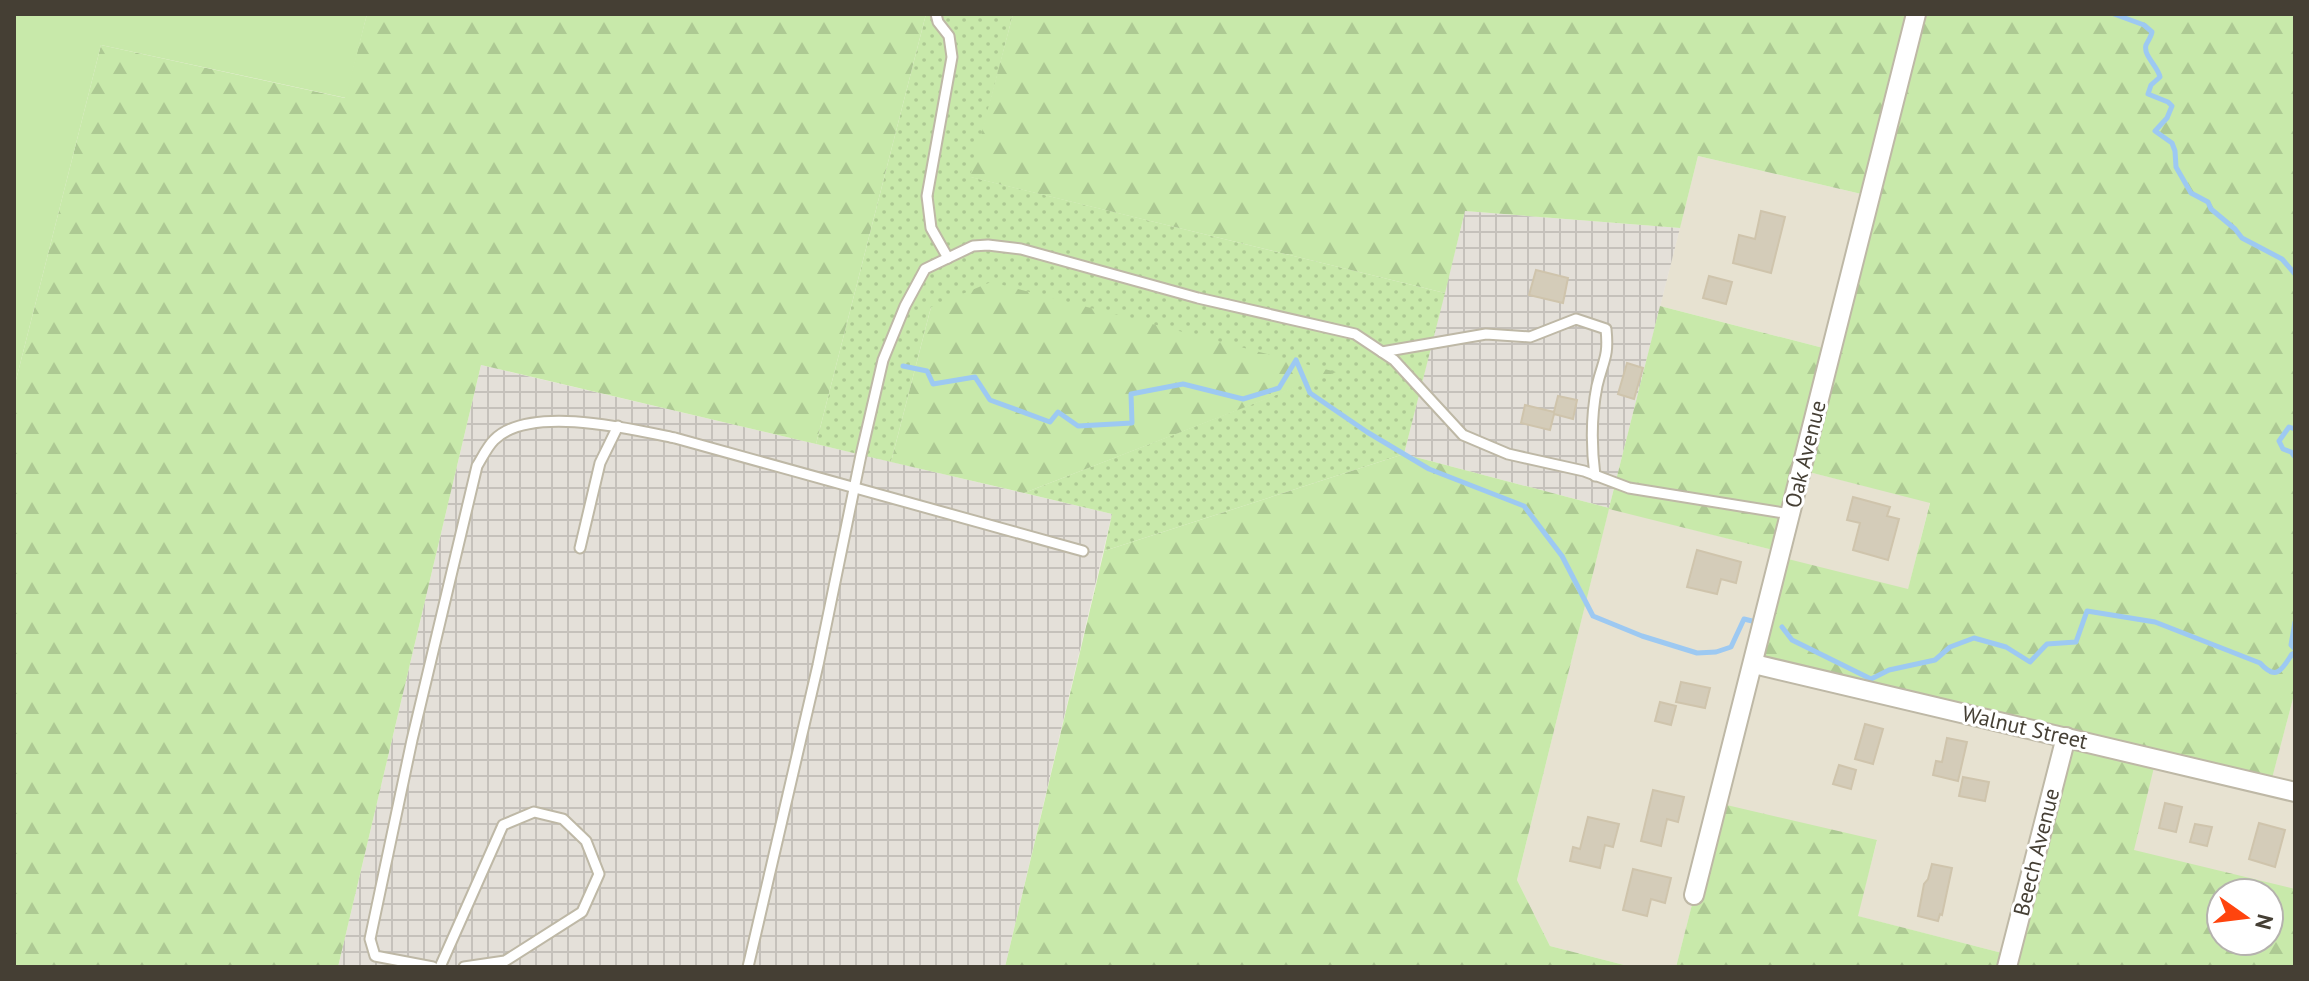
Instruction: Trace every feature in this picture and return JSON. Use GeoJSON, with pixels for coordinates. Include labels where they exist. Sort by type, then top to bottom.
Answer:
{"type":"FeatureCollection","features":[{"type":"Feature","properties":{"kind":"street","name":"Oak Avenue"},"geometry":{"type":"LineString","coordinates":[[1694,895],[1916,14]]}},
{"type":"Feature","properties":{"kind":"street","name":"Walnut Street"},"geometry":{"type":"LineString","coordinates":[[1754,664],[2295,792]]}},
{"type":"Feature","properties":{"kind":"street","name":"Beech Avenue"},"geometry":{"type":"LineString","coordinates":[[2007,967],[2066,737]]}},
{"type":"Feature","properties":{"kind":"lane"},"geometry":{"type":"LineString","coordinates":[[936,14],[949,36],[952,57],[927,196],[931,228],[948,258]]}},
{"type":"Feature","properties":{"kind":"lane"},"geometry":{"type":"LineString","coordinates":[[748,967],[818,665],[883,360],[905,306],[925,269],[973,246],[1021,249],[1198,298],[1355,334],[1394,360],[1463,435],[1508,454],[1629,488],[1790,514]]}},
{"type":"Feature","properties":{"kind":"lane"},"geometry":{"type":"LineString","coordinates":[[1382,352],[1486,334],[1530,337],[1576,319],[1606,329],[1608,353],[1598,385],[1590,441],[1595,476]]}},
{"type":"Feature","properties":{"kind":"lane"},"geometry":{"type":"LineString","coordinates":[[433,967],[375,956],[370,939],[412,740],[477,466],[495,439],[519,426],[562,421],[618,426],[675,438],[1083,551]]}},
{"type":"Feature","properties":{"kind":"lane"},"geometry":{"type":"LineString","coordinates":[[580,548],[600,463],[618,426]]}},
{"type":"Feature","properties":{"kind":"lane"},"geometry":{"type":"LineString","coordinates":[[440,967],[503,825],[534,812],[563,819],[586,841],[599,874],[582,912],[505,961],[464,967]]}},
{"type":"Feature","properties":{"kind":"shaded area"},"geometry":{"type":"Polygon","coordinates":[[[1698,156],[1870,196],[1831,350],[1660,306],[1698,156]]]}},
{"type":"Feature","properties":{"kind":"shaded area"},"geometry":{"type":"Polygon","coordinates":[[[1465,211],[1680,228],[1609,508],[1404,454],[1465,211]]]}},
{"type":"Feature","properties":{"kind":"shaded area"},"geometry":{"type":"Polygon","coordinates":[[[481,365],[1112,514],[1005,967],[338,967],[481,365]]]}},
{"type":"Feature","properties":{"kind":"shaded area"},"geometry":{"type":"Polygon","coordinates":[[[1801,470],[1930,502],[1908,590],[2270,785],[2295,691],[2295,967],[2010,955],[1857,916],[1877,841],[1718,804],[1676,967],[1632,967],[1550,946],[1517,880],[1609,508],[1781,552],[1801,470]]]}},
{"type":"Feature","properties":{"kind":"green space"},"geometry":{"type":"Polygon","coordinates":[[[14,14],[367,14],[346,98],[101,45],[14,388],[14,14]]]}},
{"type":"Feature","properties":{"kind":"green space"},"geometry":{"type":"Polygon","coordinates":[[[367,14],[926,14],[816,444],[481,365],[338,967],[14,967],[14,388],[101,45],[345,98],[367,14]]]}},
{"type":"Feature","properties":{"kind":"green space"},"geometry":{"type":"Polygon","coordinates":[[[926,14],[1013,14],[971,177],[1445,293],[1404,454],[1104,551],[1112,514],[1024,493],[1334,372],[931,307],[891,462],[816,444],[926,14]]]}},
{"type":"Feature","properties":{"kind":"green space"},"geometry":{"type":"Polygon","coordinates":[[[1013,14],[2295,14],[2295,691],[2270,786],[2156,759],[2134,850],[2245,877],[2205,877],[2205,957],[2285,957],[2285,887],[2295,889],[2295,967],[1676,967],[1718,803],[1877,840],[1858,916],[2010,955],[2066,737],[1754,664],[1780,557],[1908,589],[1930,503],[1801,470],[1781,552],[1609,509],[1517,880],[1550,946],[1632,967],[1005,967],[1104,551],[1404,454],[1609,508],[1660,306],[1831,350],[1870,196],[1698,156],[1680,228],[1465,211],[1445,293],[970,177],[1013,14]]]}},
{"type":"Feature","properties":{"kind":"green space"},"geometry":{"type":"Polygon","coordinates":[[[991,282],[1336,372],[1024,493],[891,462],[931,307],[991,282]]]}},
{"type":"Feature","properties":{"kind":"building"},"geometry":{"type":"Polygon","coordinates":[[[1761,211],[1785,217],[1771,273],[1733,263],[1739,235],[1755,239],[1761,211]]]}},
{"type":"Feature","properties":{"kind":"building"},"geometry":{"type":"Polygon","coordinates":[[[1536,270],[1568,278],[1563,303],[1529,295],[1536,270]]]}},
{"type":"Feature","properties":{"kind":"building"},"geometry":{"type":"Polygon","coordinates":[[[1709,276],[1732,282],[1726,304],[1703,298],[1709,276]]]}},
{"type":"Feature","properties":{"kind":"building"},"geometry":{"type":"Polygon","coordinates":[[[1627,363],[1643,368],[1634,399],[1618,394],[1627,363]]]}},
{"type":"Feature","properties":{"kind":"building"},"geometry":{"type":"Polygon","coordinates":[[[1558,396],[1577,400],[1573,419],[1554,414],[1550,430],[1521,423],[1525,405],[1554,412],[1558,396]]]}},
{"type":"Feature","properties":{"kind":"building"},"geometry":{"type":"Polygon","coordinates":[[[1853,497],[1890,507],[1887,516],[1899,519],[1888,560],[1853,550],[1860,523],[1847,520],[1853,497]]]}},
{"type":"Feature","properties":{"kind":"building"},"geometry":{"type":"Polygon","coordinates":[[[1697,550],[1741,562],[1736,583],[1721,579],[1717,594],[1687,587],[1697,550]]]}},
{"type":"Feature","properties":{"kind":"building"},"geometry":{"type":"Polygon","coordinates":[[[1681,682],[1710,688],[1705,708],[1676,702],[1681,682]]]}},
{"type":"Feature","properties":{"kind":"building"},"geometry":{"type":"Polygon","coordinates":[[[1660,702],[1676,706],[1671,725],[1655,721],[1660,702]]]}},
{"type":"Feature","properties":{"kind":"building"},"geometry":{"type":"Polygon","coordinates":[[[1865,724],[1883,729],[1873,764],[1855,759],[1865,724]]]}},
{"type":"Feature","properties":{"kind":"building"},"geometry":{"type":"Polygon","coordinates":[[[1947,738],[1967,742],[1958,781],[1933,775],[1936,761],[1942,762],[1947,738]]]}},
{"type":"Feature","properties":{"kind":"building"},"geometry":{"type":"Polygon","coordinates":[[[1839,765],[1856,770],[1851,789],[1833,784],[1839,765]]]}},
{"type":"Feature","properties":{"kind":"building"},"geometry":{"type":"Polygon","coordinates":[[[1963,777],[1989,782],[1985,801],[1959,796],[1963,777]]]}},
{"type":"Feature","properties":{"kind":"building"},"geometry":{"type":"Polygon","coordinates":[[[1653,790],[1684,797],[1678,822],[1667,819],[1661,846],[1641,841],[1653,790]]]}},
{"type":"Feature","properties":{"kind":"building"},"geometry":{"type":"Polygon","coordinates":[[[2165,803],[2182,807],[2176,832],[2159,828],[2165,803]]]}},
{"type":"Feature","properties":{"kind":"building"},"geometry":{"type":"Polygon","coordinates":[[[1588,817],[1619,824],[1613,847],[1605,845],[1600,868],[1570,861],[1573,847],[1580,849],[1588,817]]]}},
{"type":"Feature","properties":{"kind":"building"},"geometry":{"type":"Polygon","coordinates":[[[2259,823],[2285,830],[2275,867],[2249,859],[2259,823]]]}},
{"type":"Feature","properties":{"kind":"building"},"geometry":{"type":"Polygon","coordinates":[[[2195,824],[2212,827],[2207,846],[2190,842],[2195,824]]]}},
{"type":"Feature","properties":{"kind":"building"},"geometry":{"type":"Polygon","coordinates":[[[1932,864],[1952,868],[1938,921],[1918,916],[1924,884],[1932,864]]]}},
{"type":"Feature","properties":{"kind":"building"},"geometry":{"type":"Polygon","coordinates":[[[1633,869],[1671,878],[1665,903],[1651,899],[1647,916],[1623,910],[1633,869]]]}},
{"type":"Feature","properties":{"kind":"waterway"},"geometry":{"type":"LineString","coordinates":[[2114,14],[2144,25],[2152,32],[2146,49],[2160,77],[2151,85],[2148,94],[2172,106],[2167,118],[2155,131],[2172,143],[2176,167],[2191,193],[2208,202],[2211,209],[2242,238],[2282,259],[2295,274]]}},
{"type":"Feature","properties":{"kind":"waterway"},"geometry":{"type":"LineString","coordinates":[[903,366],[927,371],[933,384],[975,377],[990,400],[1050,422],[1058,412],[1078,426],[1132,423],[1131,394],[1183,384],[1243,399],[1279,388],[1296,360],[1310,393],[1367,432],[1429,469],[1524,506],[1562,556],[1593,616],[1642,636],[1697,653],[1731,647],[1744,619],[1752,621]]}},
{"type":"Feature","properties":{"kind":"waterway"},"geometry":{"type":"LineString","coordinates":[[2295,429],[2289,427],[2279,441],[2283,449],[2295,457]]}},
{"type":"Feature","properties":{"kind":"waterway"},"geometry":{"type":"LineString","coordinates":[[1782,627],[1792,640],[1871,679],[1889,670],[1935,660],[1950,647],[1974,638],[2006,647],[2030,662],[2047,644],[2076,642],[2087,611],[2155,622],[2260,663],[2271,672],[2279,671],[2295,653]]}},
{"type":"Feature","properties":{"kind":"waterway"},"geometry":{"type":"LineString","coordinates":[[2295,622],[2291,645],[2295,649]]}}]}
